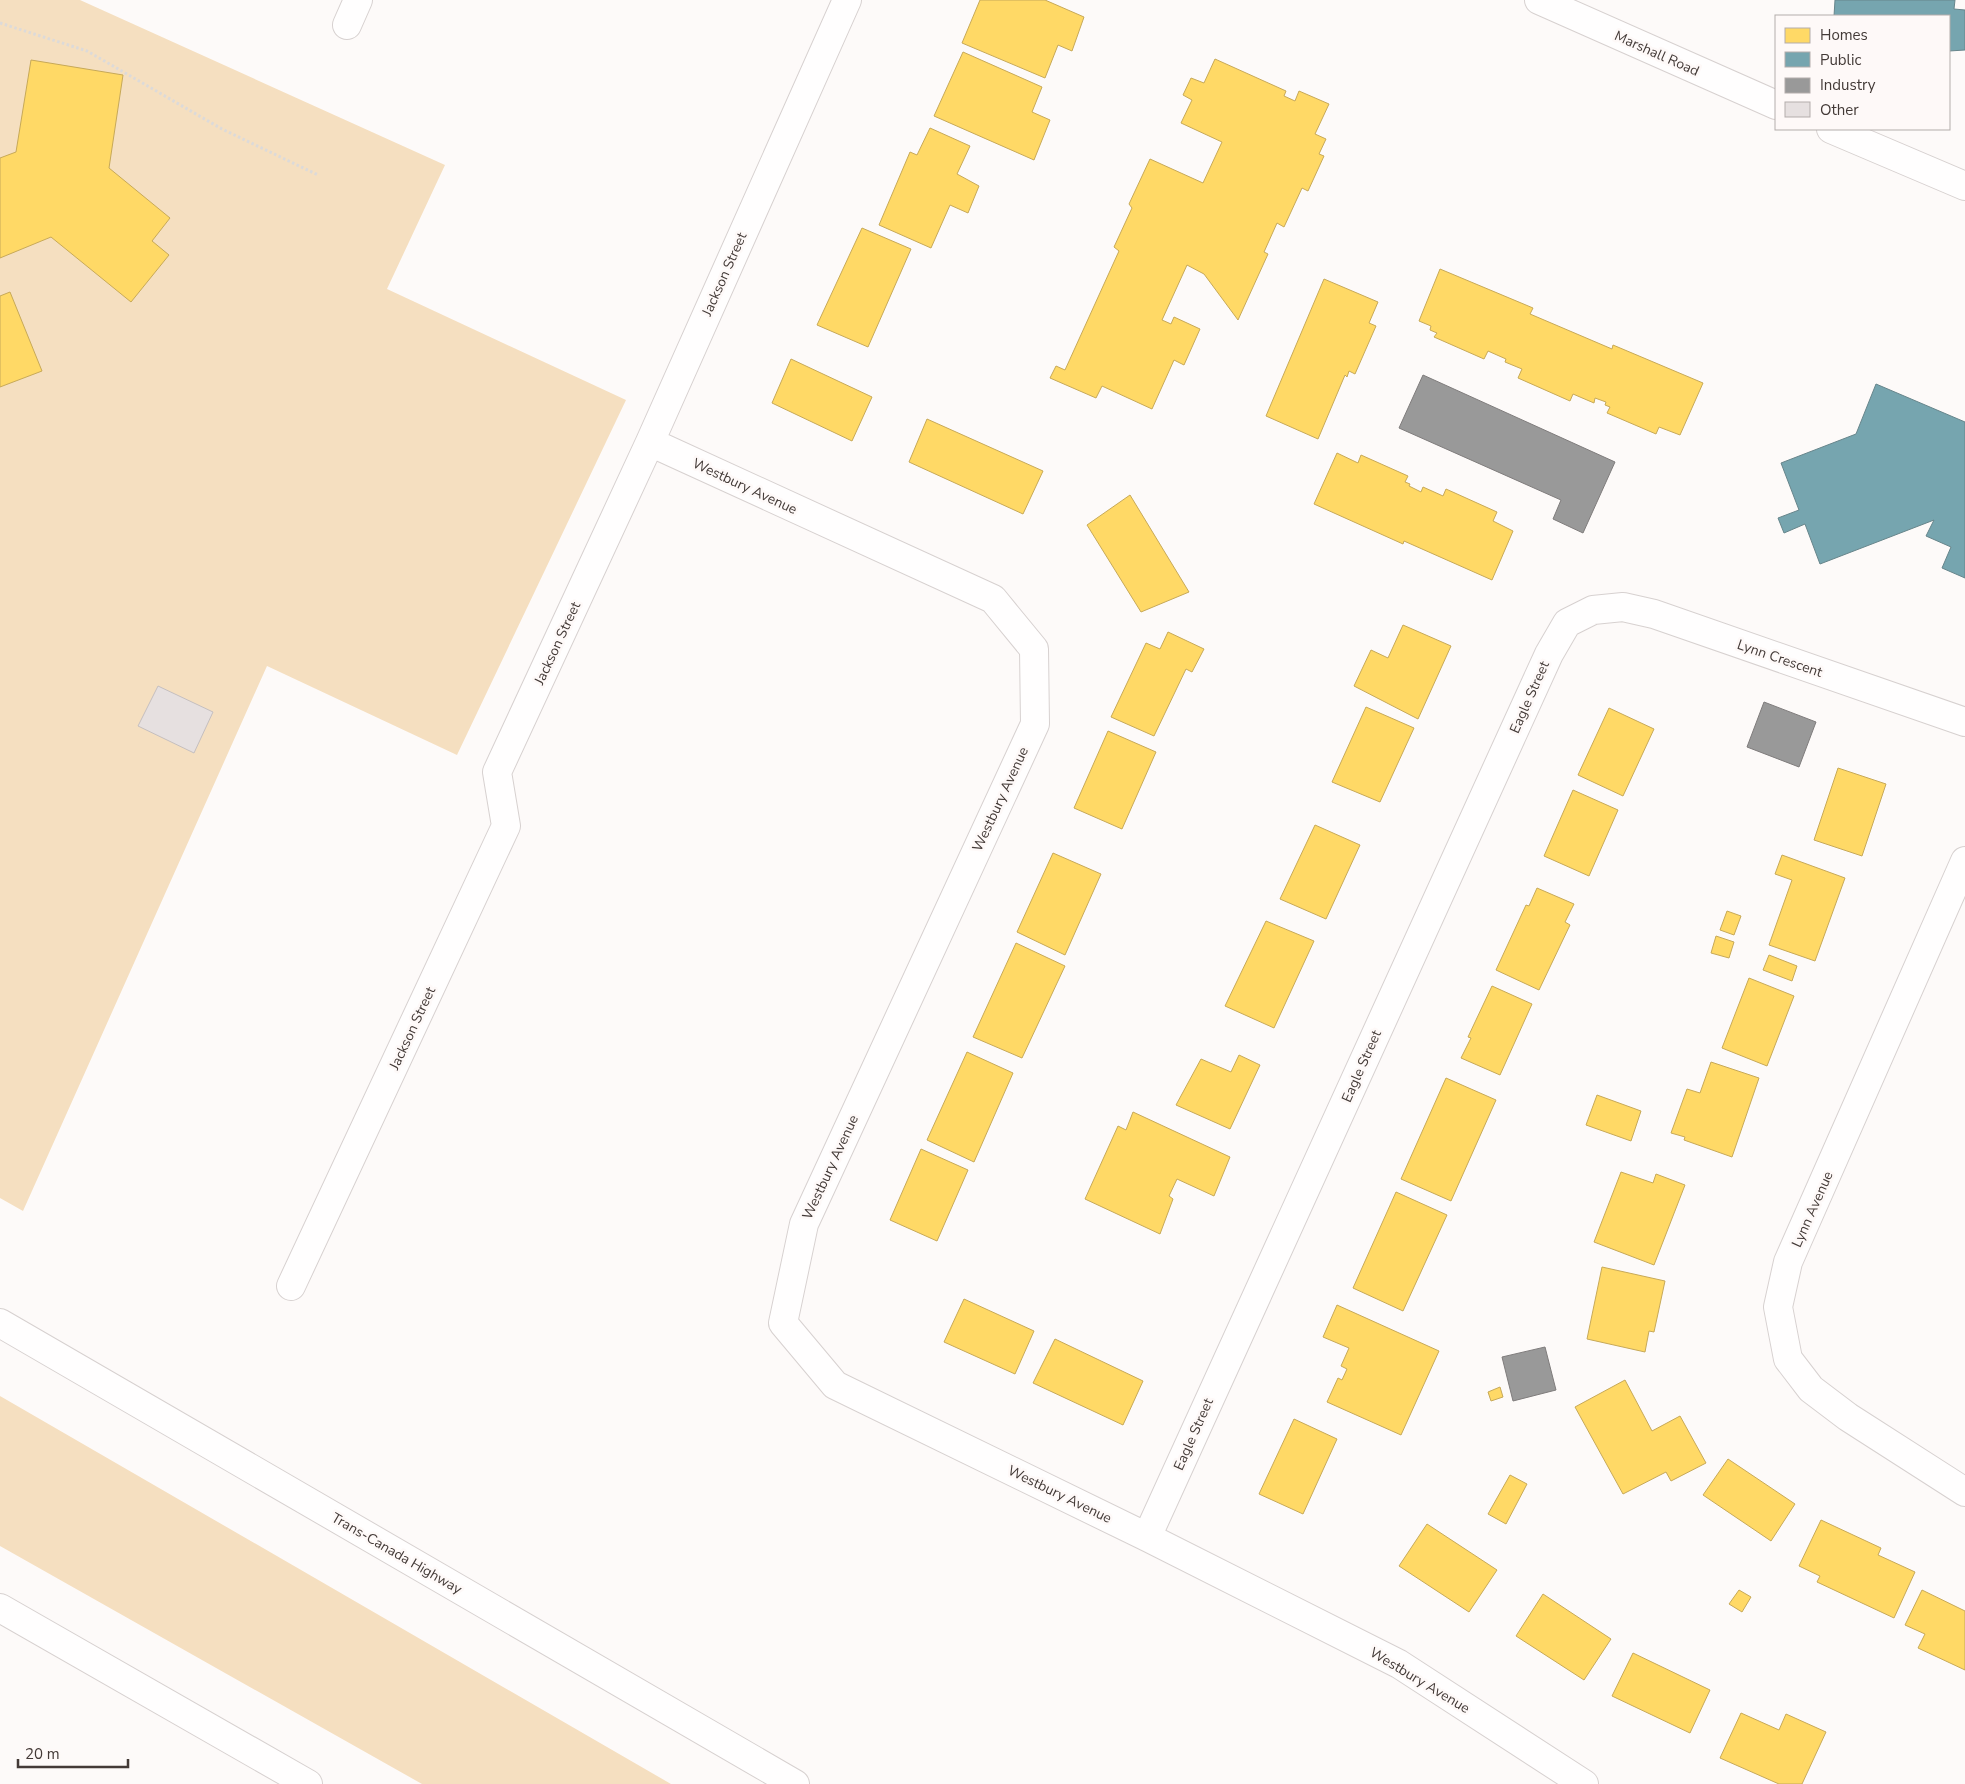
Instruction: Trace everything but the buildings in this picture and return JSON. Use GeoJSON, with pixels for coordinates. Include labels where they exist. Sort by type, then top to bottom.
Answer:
{"type":"FeatureCollection","features":[{"type":"Feature","properties":{"kind":"main road"},"geometry":{"type":"LineString","coordinates":[[347,25],[358,0]]}},
{"type":"Feature","properties":{"kind":"main road","name":"Jackson Street"},"geometry":{"type":"LineString","coordinates":[[291,1286],[506,826],[497,772],[650,442],[847,0]]}},
{"type":"Feature","properties":{"kind":"main road","name":"Marshall Road"},"geometry":{"type":"LineString","coordinates":[[1539,0],[1775,105]]}},
{"type":"Feature","properties":{"kind":"main road"},"geometry":{"type":"LineString","coordinates":[[1833,130],[1965,186]]}},
{"type":"Feature","properties":{"kind":"main road","name":"Westbury Avenue"},"geometry":{"type":"LineString","coordinates":[[650,442],[993,599],[1034,648],[1035,724],[804,1224],[783,1324],[835,1385],[1147,1537],[1399,1664],[1584,1784]]}},
{"type":"Feature","properties":{"kind":"main road","name":"Lynn Crescent"},"geometry":{"type":"LineString","coordinates":[[1592,610],[1623,606],[1654,614],[1965,722]]}},
{"type":"Feature","properties":{"kind":"main road","name":"Eagle Street"},"geometry":{"type":"LineString","coordinates":[[1147,1537],[1549,654],[1567,623],[1592,610]]}},
{"type":"Feature","properties":{"kind":"main road","name":"Lynn Avenue"},"geometry":{"type":"LineString","coordinates":[[1965,861],[1788,1262],[1778,1307],[1788,1359],[1811,1389],[1848,1417],[1965,1492]]}},
{"type":"Feature","properties":{"kind":"main road","name":"Trans-Canada Highway"},"geometry":{"type":"LineString","coordinates":[[0,1323],[795,1784]]}},
{"type":"Feature","properties":{"kind":"main road"},"geometry":{"type":"LineString","coordinates":[[0,1608],[308,1784]]}},
{"type":"Feature","properties":{"kind":"path"},"geometry":{"type":"LineString","coordinates":[[0,22],[87,51],[222,129],[318,175]]}},
{"type":"Feature","properties":{"kind":"shaded area"},"geometry":{"type":"Polygon","coordinates":[[[0,0],[80,0],[445,165],[387,289],[626,400],[457,755],[267,666],[23,1211],[0,1198],[0,0]]]}},
{"type":"Feature","properties":{"kind":"shaded area"},"geometry":{"type":"Polygon","coordinates":[[[0,1396],[671,1784],[422,1784],[0,1546],[0,1396]]]}}]}
